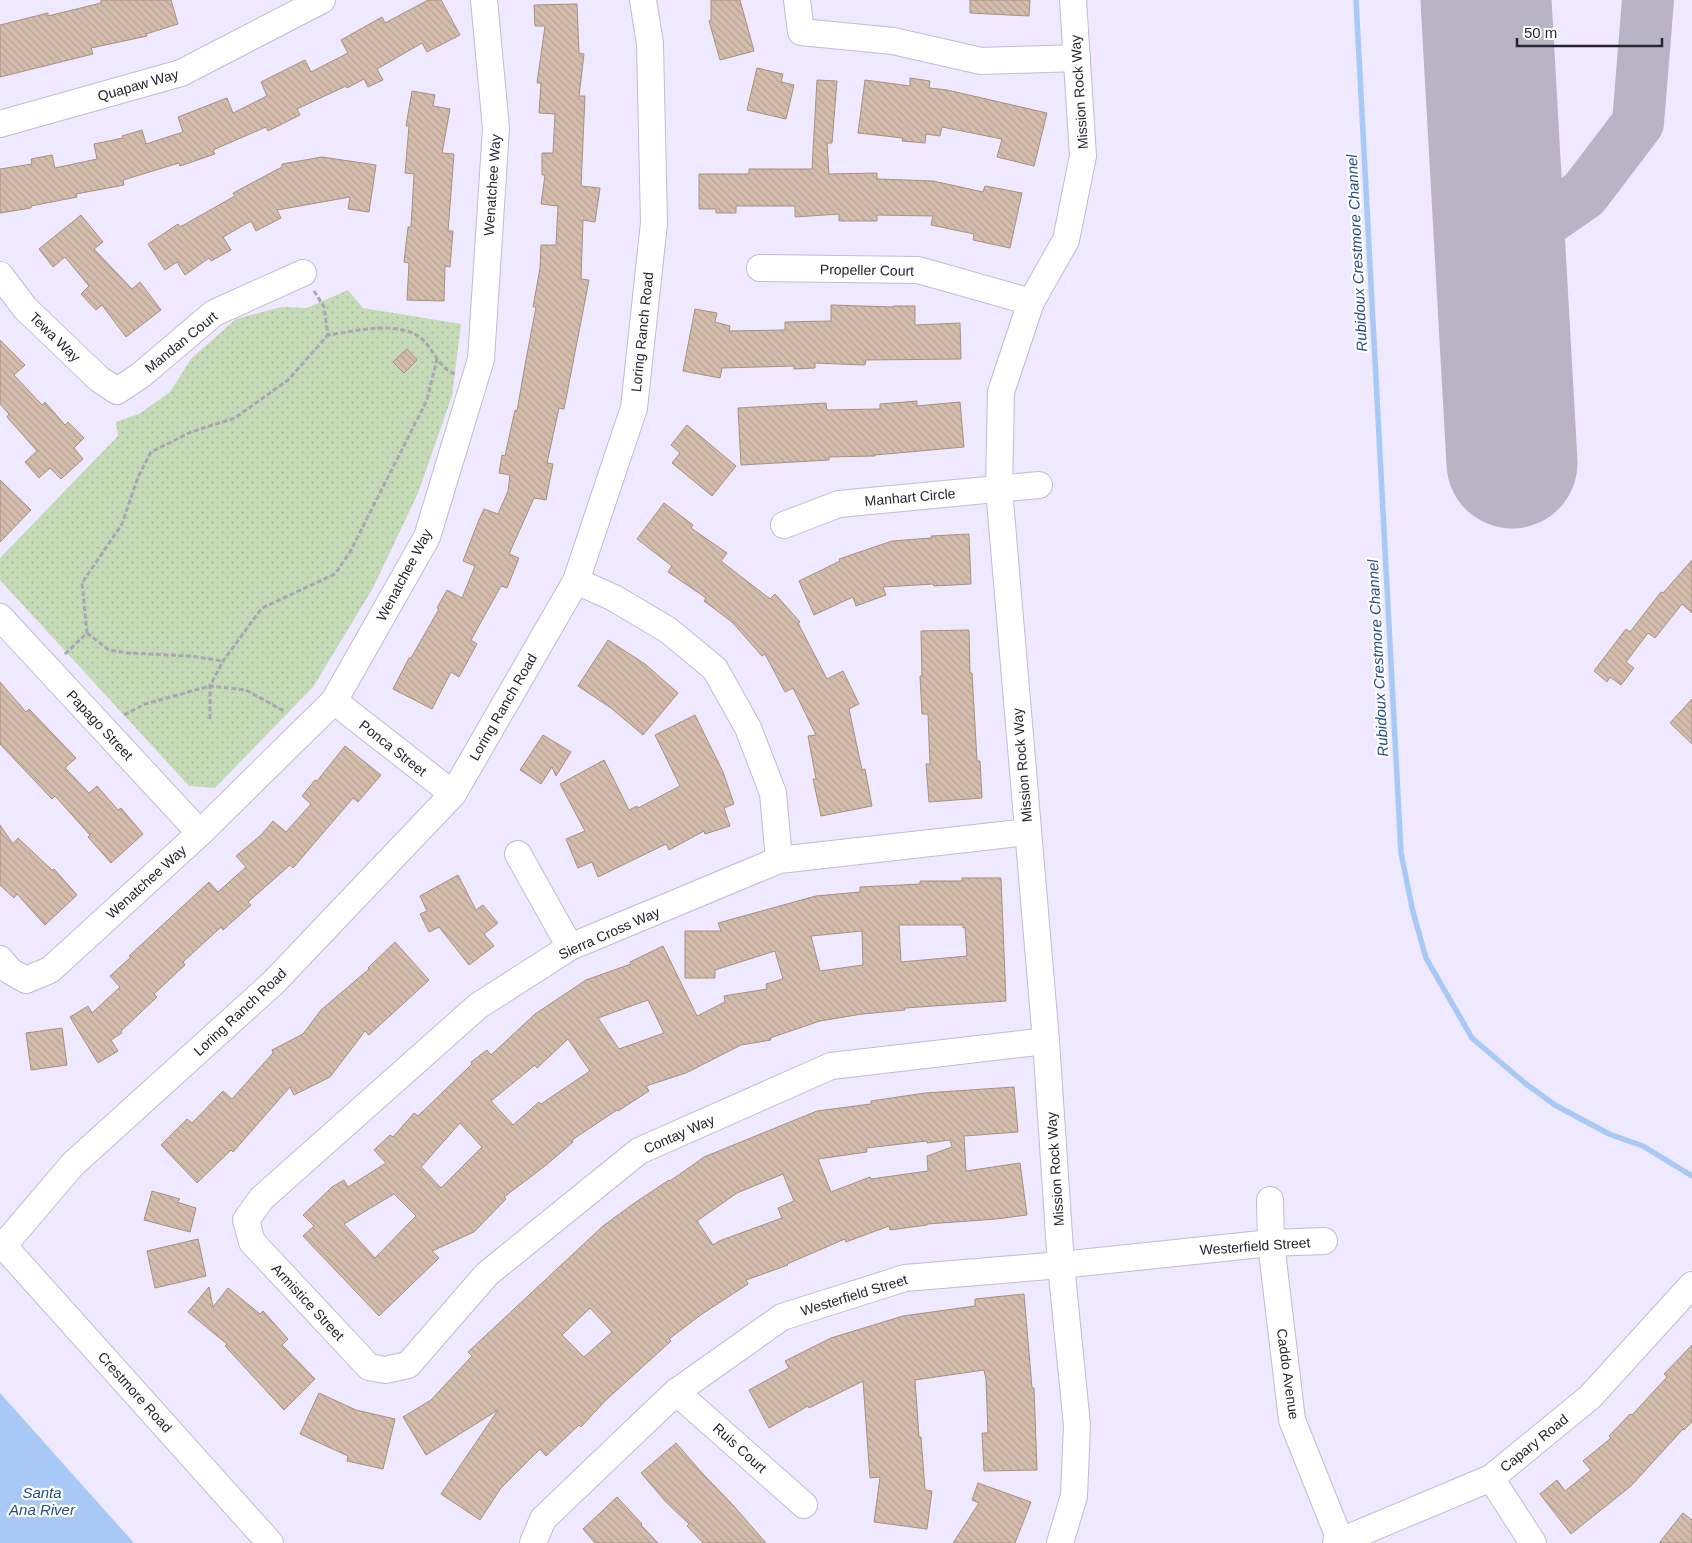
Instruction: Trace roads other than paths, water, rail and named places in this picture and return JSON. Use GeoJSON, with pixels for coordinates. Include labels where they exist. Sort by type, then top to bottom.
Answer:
{"type":"FeatureCollection","features":[{"type":"Feature","properties":{"kind":"street","name":"Quapaw Way"},"geometry":{"type":"LineString","coordinates":[[0,124],[182,73],[322,0]]}},
{"type":"Feature","properties":{"kind":"street","name":"Wenatchee Way"},"geometry":{"type":"LineString","coordinates":[[0,959],[10,971],[26,980],[50,970],[200,833],[334,701],[427,537],[482,359],[496,128],[484,0]]}},
{"type":"Feature","properties":{"kind":"street","name":"Loring Ranch Road"},"geometry":{"type":"LineString","coordinates":[[2,1244],[73,1164],[274,982],[453,794],[576,581],[634,408],[654,223],[650,44],[643,0]]}},
{"type":"Feature","properties":{"kind":"street"},"geometry":{"type":"LineString","coordinates":[[797,0],[801,32],[892,41],[982,61],[1077,58]]}},
{"type":"Feature","properties":{"kind":"street","name":"Mission Rock Way"},"geometry":{"type":"LineString","coordinates":[[1060,1543],[1074,1496],[1077,1425],[1061,1265],[1046,1041],[999,489],[1001,392],[1031,302],[1066,240],[1083,156],[1073,0]]}},
{"type":"Feature","properties":{"kind":"street","name":"Propeller Court"},"geometry":{"type":"LineString","coordinates":[[760,268],[918,270],[1031,302]]}},
{"type":"Feature","properties":{"kind":"street","name":"Mandan Court"},"geometry":{"type":"LineString","coordinates":[[117,391],[141,375],[214,313],[303,273]]}},
{"type":"Feature","properties":{"kind":"street","name":"Tewa Way"},"geometry":{"type":"LineString","coordinates":[[0,275],[25,308],[99,379],[117,391]]}},
{"type":"Feature","properties":{"kind":"street","name":"Manhart Circle"},"geometry":{"type":"LineString","coordinates":[[784,525],[839,504],[1039,485]]}},
{"type":"Feature","properties":{"kind":"street"},"geometry":{"type":"LineString","coordinates":[[576,581],[614,598],[668,630],[715,669],[748,728],[773,793],[779,860]]}},
{"type":"Feature","properties":{"kind":"street","name":"Papago Street"},"geometry":{"type":"LineString","coordinates":[[0,617],[200,833]]}},
{"type":"Feature","properties":{"kind":"street","name":"Ponca Street"},"geometry":{"type":"LineString","coordinates":[[334,701],[453,794]]}},
{"type":"Feature","properties":{"kind":"street","name":"Sierra Cross Way"},"geometry":{"type":"LineString","coordinates":[[246,1220],[262,1198],[478,1006],[570,947],[779,860],[1028,832]]}},
{"type":"Feature","properties":{"kind":"street"},"geometry":{"type":"LineString","coordinates":[[518,854],[570,947]]}},
{"type":"Feature","properties":{"kind":"street","name":"Contay Way"},"geometry":{"type":"LineString","coordinates":[[385,1370],[408,1365],[487,1274],[639,1151],[831,1066],[1046,1041]]}},
{"type":"Feature","properties":{"kind":"street","name":"Caddo Avenue"},"geometry":{"type":"LineString","coordinates":[[1270,1200],[1272,1242],[1292,1420],[1338,1542]]}},
{"type":"Feature","properties":{"kind":"street","name":"Armistice Street"},"geometry":{"type":"LineString","coordinates":[[246,1220],[252,1242],[369,1367],[385,1370]]}},
{"type":"Feature","properties":{"kind":"street","name":"Westerfield Street"},"geometry":{"type":"LineString","coordinates":[[533,1543],[543,1518],[676,1392],[782,1317],[905,1278],[1061,1265],[1272,1242],[1324,1242]]}},
{"type":"Feature","properties":{"kind":"street","name":"Crestmore Road"},"geometry":{"type":"LineString","coordinates":[[2,1244],[270,1543]]}},
{"type":"Feature","properties":{"kind":"street","name":"Capary Road"},"geometry":{"type":"LineString","coordinates":[[1338,1542],[1491,1478],[1590,1397],[1692,1285]]}},
{"type":"Feature","properties":{"kind":"street","name":"Ruis Court"},"geometry":{"type":"LineString","coordinates":[[676,1392],[804,1505]]}},
{"type":"Feature","properties":{"kind":"street"},"geometry":{"type":"LineString","coordinates":[[1491,1478],[1533,1543]]}},
{"type":"Feature","properties":{"kind":"water","name":"Santa Ana River"},"geometry":{"type":"Polygon","coordinates":[[[0,1393],[134,1543],[0,1543],[0,1393]]]}},
{"type":"Feature","properties":{"kind":"waterway","name":"Rubidoux Crestmore Channel"},"geometry":{"type":"LineString","coordinates":[[1356,0],[1401,853],[1413,912],[1426,958],[1472,1038],[1526,1084],[1555,1105],[1609,1134],[1643,1146],[1692,1176]]}}]}
